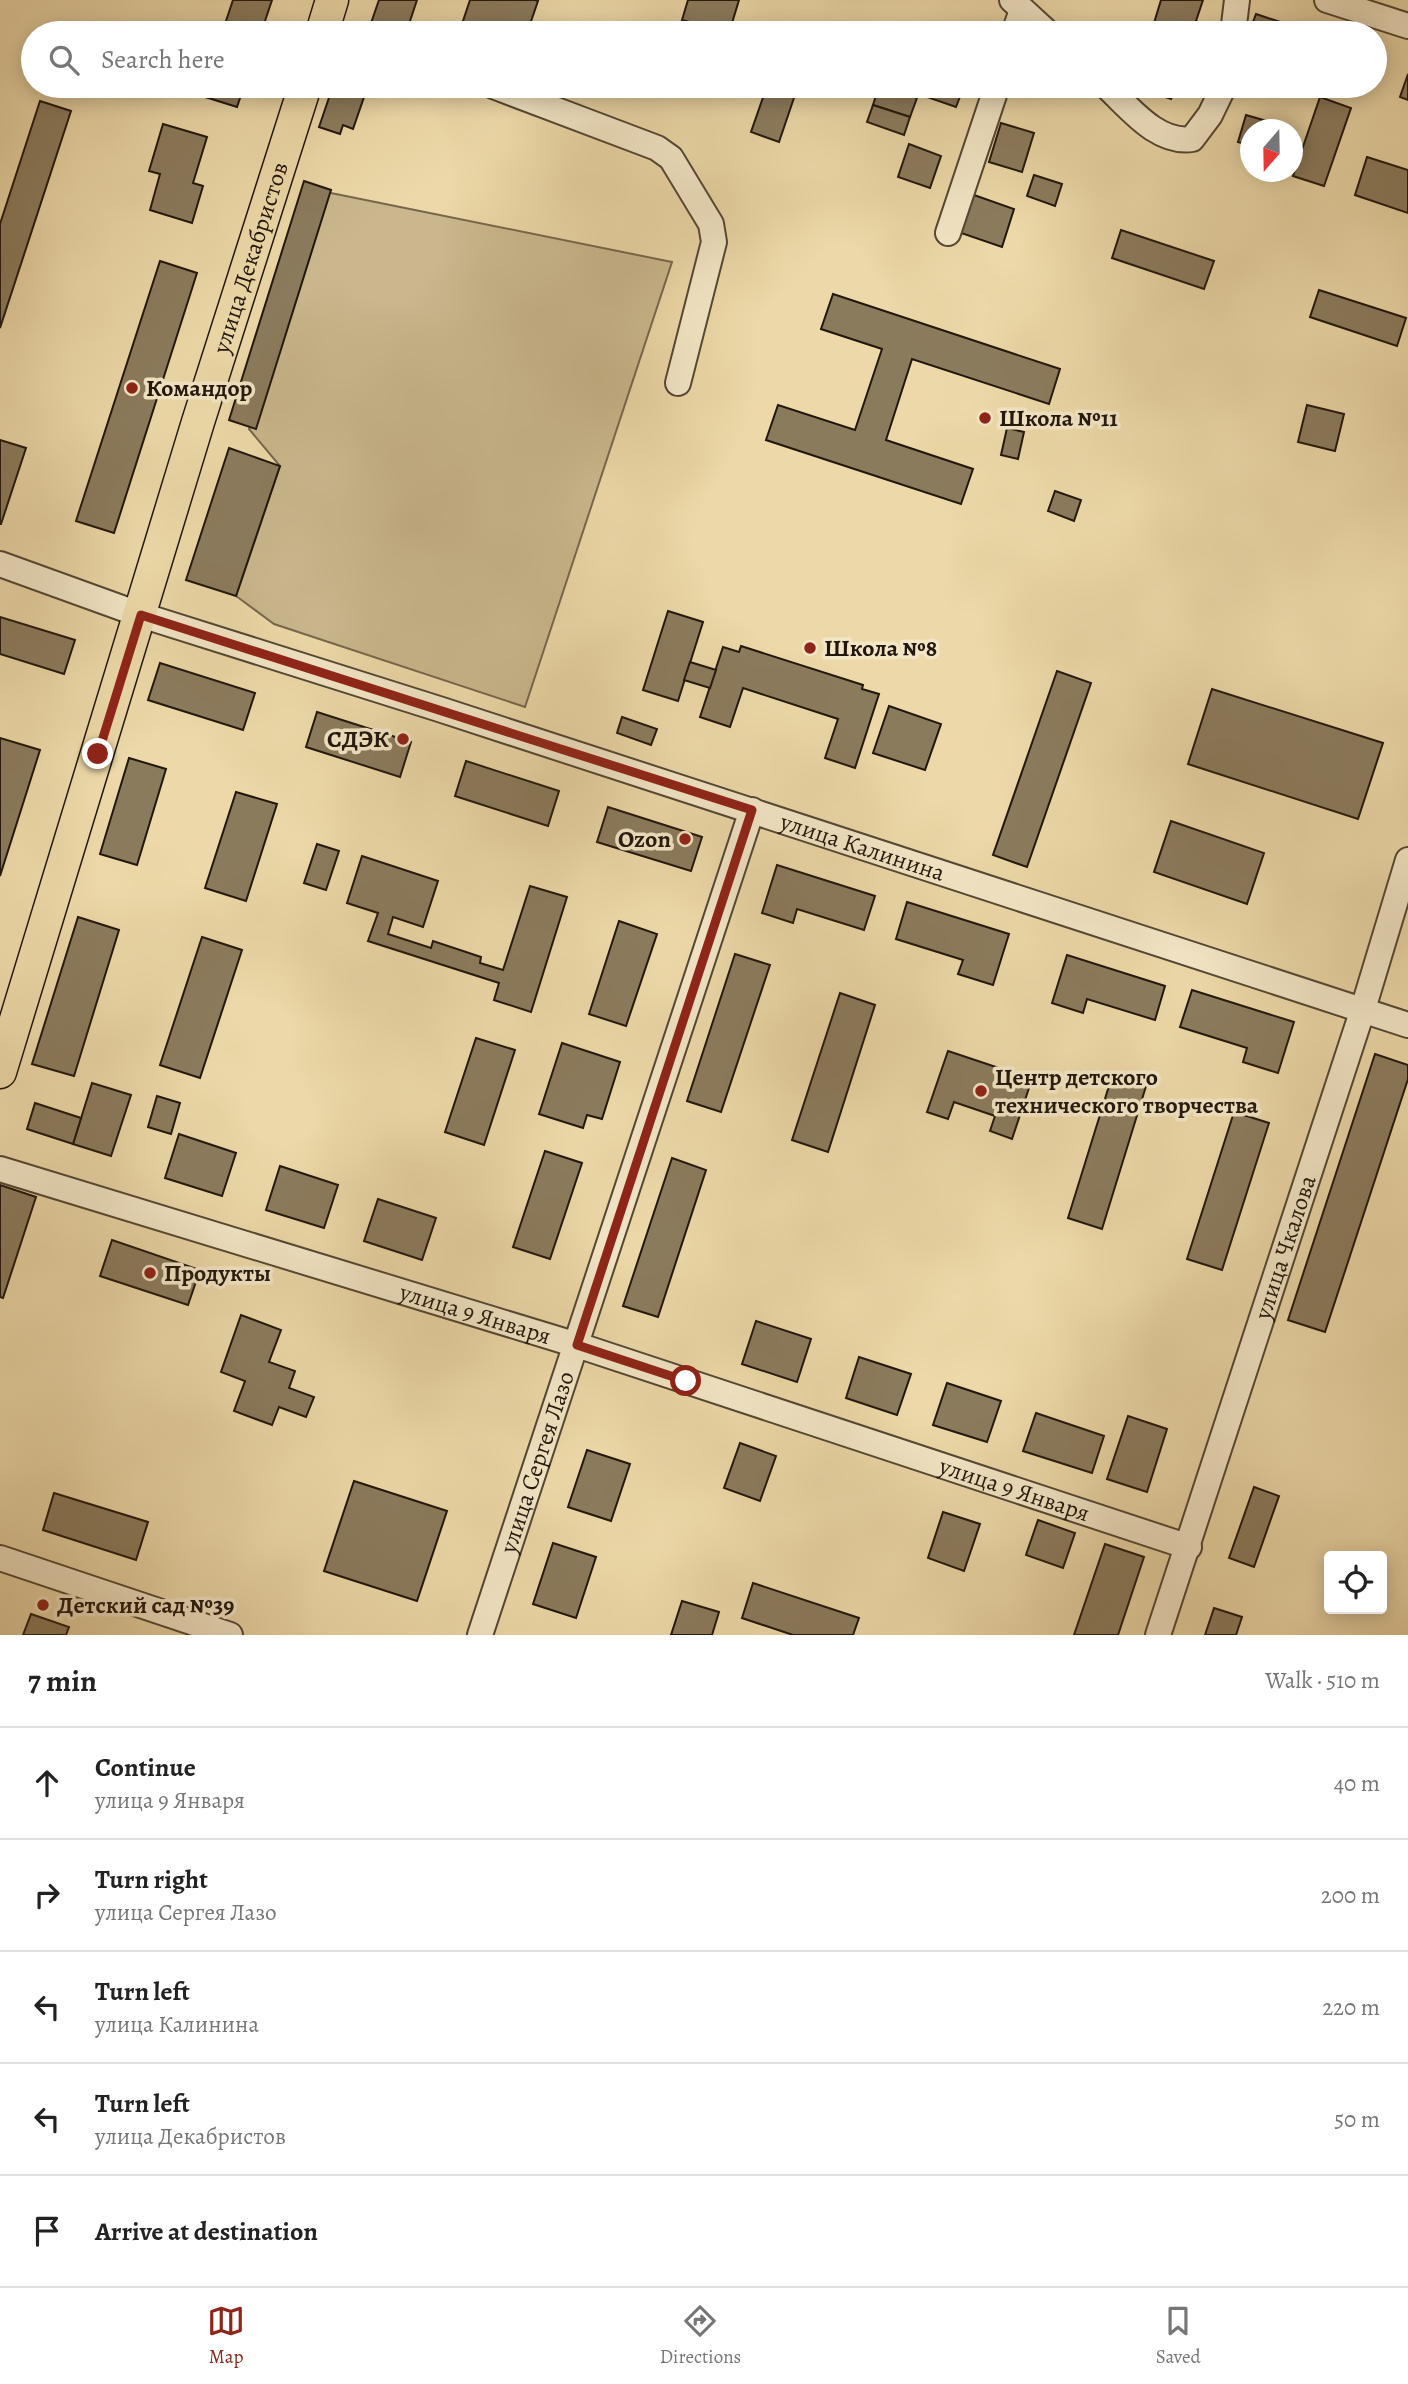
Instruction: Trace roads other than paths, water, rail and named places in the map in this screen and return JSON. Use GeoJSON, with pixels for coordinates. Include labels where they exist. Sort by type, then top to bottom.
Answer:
{"type":"FeatureCollection","features":[{"type":"Feature","properties":{"kind":"main road"},"geometry":{"type":"LineString","coordinates":[[328,21],[332,0]]}},
{"type":"Feature","properties":{"kind":"main road","name":"улица Декабристов"},"geometry":{"type":"LineString","coordinates":[[0,1072],[198,422],[301,98]]}},
{"type":"Feature","properties":{"kind":"street"},"geometry":{"type":"LineString","coordinates":[[1234,21],[1237,0]]}},
{"type":"Feature","properties":{"kind":"street"},"geometry":{"type":"LineString","coordinates":[[1326,0],[1408,26]]}},
{"type":"Feature","properties":{"kind":"street"},"geometry":{"type":"LineString","coordinates":[[1017,5],[1035,21]]}},
{"type":"Feature","properties":{"kind":"street"},"geometry":{"type":"LineString","coordinates":[[525,98],[657,148],[671,158],[711,224],[714,242],[678,383]]}},
{"type":"Feature","properties":{"kind":"street"},"geometry":{"type":"LineString","coordinates":[[948,233],[993,98]]}},
{"type":"Feature","properties":{"kind":"street"},"geometry":{"type":"LineString","coordinates":[[1120,98],[1155,129],[1178,141],[1192,139],[1210,115],[1218,98]]}},
{"type":"Feature","properties":{"kind":"street","name":"улица Калинина"},"geometry":{"type":"LineString","coordinates":[[0,564],[141,615],[752,810],[1408,1025]]}},
{"type":"Feature","properties":{"kind":"street","name":"улица Сергея Лазо"},"geometry":{"type":"LineString","coordinates":[[480,1635],[752,810]]}},
{"type":"Feature","properties":{"kind":"street","name":"улица Чкалова"},"geometry":{"type":"LineString","coordinates":[[1158,1635],[1363,1009],[1408,860]]}},
{"type":"Feature","properties":{"kind":"street","name":"улица 9 Января"},"geometry":{"type":"LineString","coordinates":[[0,1169],[577,1345],[1189,1547]]}},
{"type":"Feature","properties":{"kind":"street"},"geometry":{"type":"LineString","coordinates":[[0,1558],[230,1635]]}},
{"type":"Feature","properties":{"kind":"place","name":"Командор"},"geometry":{"type":"Point","coordinates":[132,388]}},
{"type":"Feature","properties":{"kind":"place","name":"Школа №11"},"geometry":{"type":"Point","coordinates":[985,418]}},
{"type":"Feature","properties":{"kind":"place","name":"Школа №8"},"geometry":{"type":"Point","coordinates":[810,648]}},
{"type":"Feature","properties":{"kind":"place","name":"СДЭК"},"geometry":{"type":"Point","coordinates":[403,739]}},
{"type":"Feature","properties":{"kind":"place","name":"Ozon"},"geometry":{"type":"Point","coordinates":[685,839]}},
{"type":"Feature","properties":{"kind":"place","name":"Центр детского технического творчества"},"geometry":{"type":"Point","coordinates":[981,1091]}},
{"type":"Feature","properties":{"kind":"place","name":"Продукты"},"geometry":{"type":"Point","coordinates":[150,1273]}},
{"type":"Feature","properties":{"kind":"place","name":"Детский сад №39"},"geometry":{"type":"Point","coordinates":[43,1605]}}]}
